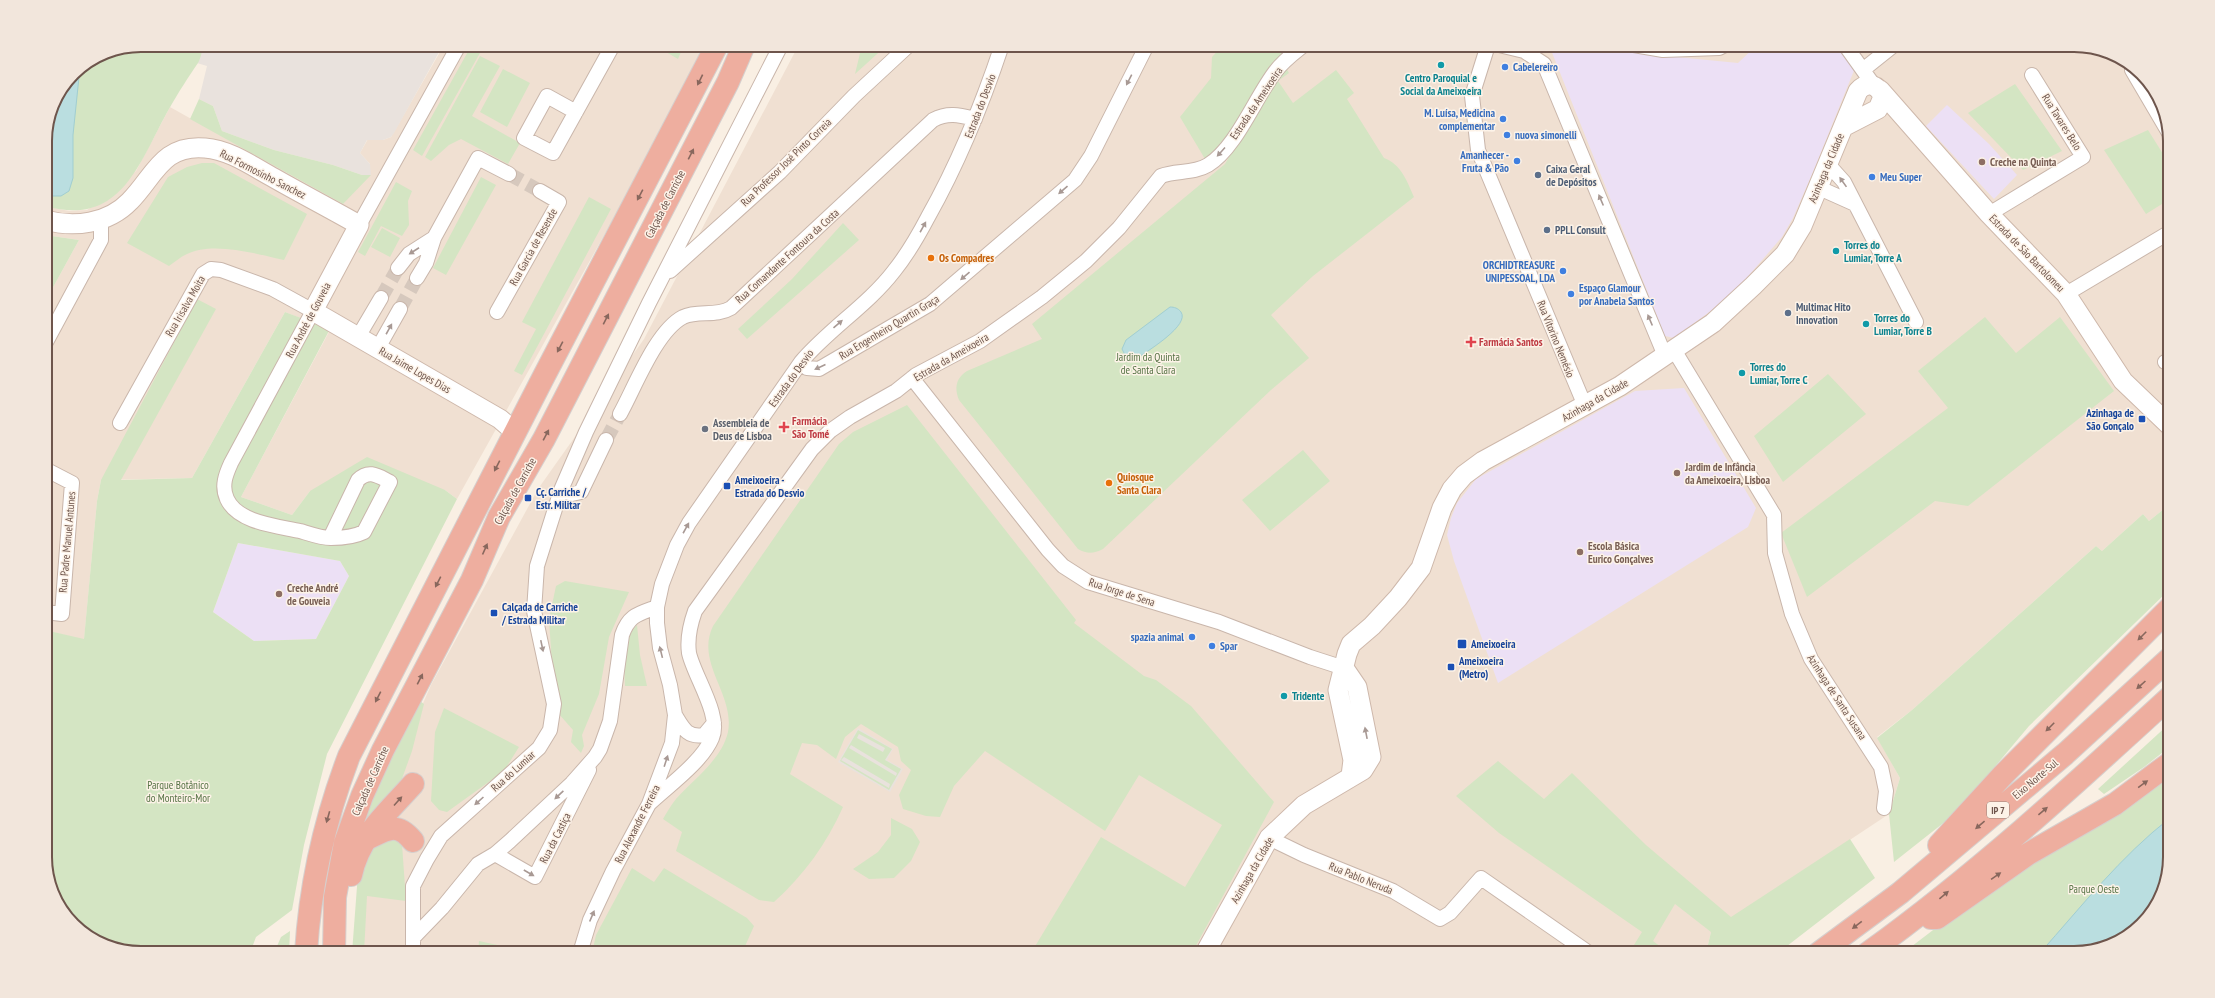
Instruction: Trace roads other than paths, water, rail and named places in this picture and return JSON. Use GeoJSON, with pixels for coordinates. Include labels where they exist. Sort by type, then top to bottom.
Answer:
{"type":"FeatureCollection","features":[{"type":"Feature","properties":{"kind":"highway"},"geometry":{"type":"LineString","coordinates":[[306,946],[308,917],[324,830],[335,792],[349,756],[515,432],[713,52]]}},
{"type":"Feature","properties":{"kind":"highway","name":"Calçada de Carriche"},"geometry":{"type":"LineString","coordinates":[[334,946],[335,897],[345,843],[362,796],[387,743],[472,580],[499,518],[544,439],[724,89],[741,52]]}},
{"type":"Feature","properties":{"kind":"highway"},"geometry":{"type":"LineString","coordinates":[[499,518],[526,449],[524,441],[515,432]]}},
{"type":"Feature","properties":{"kind":"highway"},"geometry":{"type":"LineString","coordinates":[[1884,904],[2003,775],[2163,615]]}},
{"type":"Feature","properties":{"kind":"highway","name":"Eixo Norte-Sul"},"geometry":{"type":"LineString","coordinates":[[1828,946],[1884,904],[2065,754],[2163,664]]}},
{"type":"Feature","properties":{"kind":"highway"},"geometry":{"type":"LineString","coordinates":[[1878,946],[1914,920],[2084,776],[2163,703]]}},
{"type":"Feature","properties":{"kind":"highway"},"geometry":{"type":"LineString","coordinates":[[1914,920],[1938,918],[2028,854],[2115,804],[2163,768]]}},
{"type":"Feature","properties":{"kind":"highway"},"geometry":{"type":"LineString","coordinates":[[335,946],[357,851],[413,784]]}},
{"type":"Feature","properties":{"kind":"highway"},"geometry":{"type":"LineString","coordinates":[[365,840],[387,829],[399,828],[407,833],[413,841]]}},
{"type":"Feature","properties":{"kind":"street","name":"Rua André de Gouveia"},"geometry":{"type":"LineString","coordinates":[[330,538],[358,480],[362,476],[374,474],[390,482],[364,532],[350,536],[330,538],[254,520],[233,508],[227,499],[224,490],[224,480],[231,463],[313,311],[455,52]]}},
{"type":"Feature","properties":{"kind":"street"},"geometry":{"type":"LineString","coordinates":[[576,112],[609,52]]}},
{"type":"Feature","properties":{"kind":"street"},"geometry":{"type":"LineString","coordinates":[[606,440],[581,492],[572,494],[561,490],[586,432],[777,52]]}},
{"type":"Feature","properties":{"kind":"street","name":"Rua Professor José Pinto Correia"},"geometry":{"type":"LineString","coordinates":[[662,279],[720,223],[780,172],[854,96],[901,52]]}},
{"type":"Feature","properties":{"kind":"street","name":"Estrada do Desvio"},"geometry":{"type":"LineString","coordinates":[[671,690],[660,648],[656,623],[657,607],[662,584],[677,545],[689,523],[801,362],[829,333],[865,301],[898,267],[944,189],[975,119],[999,52]]}},
{"type":"Feature","properties":{"kind":"street","name":"Rua Engenheiro Quartin Graça"},"geometry":{"type":"LineString","coordinates":[[801,362],[807,368],[819,369],[930,304],[1075,180],[1091,156],[1143,52]]}},
{"type":"Feature","properties":{"kind":"street","name":"Estrada da Ameixoeira"},"geometry":{"type":"LineString","coordinates":[[649,804],[704,751],[714,736],[714,722],[690,654],[689,632],[693,616],[700,602],[816,444],[840,424],[896,391],[912,378],[980,341],[1042,298],[1086,261],[1119,228],[1161,176],[1198,170],[1208,165],[1236,136],[1275,72],[1296,52]]}},
{"type":"Feature","properties":{"kind":"street","name":"Rua Vitorino Nemésio"},"geometry":{"type":"LineString","coordinates":[[1486,52],[1472,96],[1478,150],[1585,406]]}},
{"type":"Feature","properties":{"kind":"street","name":"Azinhaga de Santa Susana"},"geometry":{"type":"LineString","coordinates":[[1526,52],[1544,64],[1670,353],[1774,515],[1775,553],[1792,614],[1811,659],[1881,767],[1886,791],[1884,808]]}},
{"type":"Feature","properties":{"kind":"street","name":"Estrada de São Bartolomeu"},"geometry":{"type":"LineString","coordinates":[[1851,52],[1864,69],[1867,91],[1899,113],[1989,214],[2066,294],[2123,381],[2163,418]]}},
{"type":"Feature","properties":{"kind":"street"},"geometry":{"type":"LineString","coordinates":[[1864,69],[1885,52]]}},
{"type":"Feature","properties":{"kind":"street","name":"Rua Tavares Belo"},"geometry":{"type":"LineString","coordinates":[[1989,214],[2083,157],[2032,75]]}},
{"type":"Feature","properties":{"kind":"street"},"geometry":{"type":"LineString","coordinates":[[2136,77],[2159,115]]}},
{"type":"Feature","properties":{"kind":"street"},"geometry":{"type":"LineString","coordinates":[[1875,111],[1883,97],[1867,91],[1859,108],[1865,112],[1875,111],[1899,113]]}},
{"type":"Feature","properties":{"kind":"street","name":"Azinhaga da Cidade"},"geometry":{"type":"LineString","coordinates":[[1209,946],[1270,838],[1304,805],[1356,769],[1338,690],[1347,654],[1351,644],[1372,626],[1398,598],[1421,568],[1442,508],[1452,489],[1464,475],[1483,461],[1620,386],[1670,353],[1713,322],[1753,286],[1785,254],[1802,226],[1827,163],[1845,126],[1867,91]]}},
{"type":"Feature","properties":{"kind":"street","name":"Azinhaga da Cidade"},"geometry":{"type":"LineString","coordinates":[[1845,126],[1875,111]]}},
{"type":"Feature","properties":{"kind":"street","name":"Rua Comandante Fontoura da Costa"},"geometry":{"type":"LineString","coordinates":[[620,414],[660,338],[681,318],[695,314],[718,314],[731,308],[934,120],[942,116],[952,114],[975,119]]}},
{"type":"Feature","properties":{"kind":"street","name":"Rua Formosinho Sanchez"},"geometry":{"type":"LineString","coordinates":[[52,221],[74,225],[101,219],[121,210],[130,202],[154,169],[170,156],[181,151],[204,148],[229,154],[360,225]]}},
{"type":"Feature","properties":{"kind":"street"},"geometry":{"type":"LineString","coordinates":[[417,278],[426,263],[434,238],[478,158],[509,174]]}},
{"type":"Feature","properties":{"kind":"street"},"geometry":{"type":"LineString","coordinates":[[1827,163],[1844,182],[1916,322]]}},
{"type":"Feature","properties":{"kind":"street"},"geometry":{"type":"LineString","coordinates":[[1817,186],[1855,204]]}},
{"type":"Feature","properties":{"kind":"street","name":"Rua Garcia de Resende"},"geometry":{"type":"LineString","coordinates":[[497,312],[558,202],[540,191]]}},
{"type":"Feature","properties":{"kind":"street"},"geometry":{"type":"LineString","coordinates":[[52,331],[101,240],[101,219]]}},
{"type":"Feature","properties":{"kind":"street"},"geometry":{"type":"LineString","coordinates":[[2066,294],[2163,236]]}},
{"type":"Feature","properties":{"kind":"street"},"geometry":{"type":"LineString","coordinates":[[398,268],[409,254],[434,238]]}},
{"type":"Feature","properties":{"kind":"street","name":"Rua Irisalva Moita"},"geometry":{"type":"LineString","coordinates":[[120,423],[199,279],[207,271],[211,269],[221,270],[258,282],[313,311]]}},
{"type":"Feature","properties":{"kind":"street"},"geometry":{"type":"LineString","coordinates":[[358,337],[381,298]]}},
{"type":"Feature","properties":{"kind":"street"},"geometry":{"type":"LineString","coordinates":[[378,348],[400,309]]}},
{"type":"Feature","properties":{"kind":"street","name":"Rua Jaime Lopes Dias"},"geometry":{"type":"LineString","coordinates":[[313,311],[500,419],[515,432]]}},
{"type":"Feature","properties":{"kind":"street","name":"Rua Jorge de Sena"},"geometry":{"type":"LineString","coordinates":[[912,378],[1052,554],[1071,572],[1100,586],[1219,622],[1310,657],[1344,668]]}},
{"type":"Feature","properties":{"kind":"street","name":"Rua Padre Manuel Antunes"},"geometry":{"type":"LineString","coordinates":[[52,473],[72,483],[62,614],[52,613]]}},
{"type":"Feature","properties":{"kind":"street","name":"Rua do Lumiar"},"geometry":{"type":"LineString","coordinates":[[413,946],[413,886],[441,836],[539,748],[550,730],[554,704],[534,611],[537,566],[561,490]]}},
{"type":"Feature","properties":{"kind":"street","name":"Rua da Castiça"},"geometry":{"type":"LineString","coordinates":[[495,854],[535,877],[585,781],[600,749],[610,721],[622,636],[626,622],[638,614],[657,607]]}},
{"type":"Feature","properties":{"kind":"street","name":"Rua Alexandre Ferreira"},"geometry":{"type":"LineString","coordinates":[[582,946],[590,920],[606,885],[649,804],[672,743],[675,715],[671,690]]}},
{"type":"Feature","properties":{"kind":"street"},"geometry":{"type":"LineString","coordinates":[[675,715],[685,731],[696,737],[704,735],[714,722]]}},
{"type":"Feature","properties":{"kind":"street","name":"Rua da Castiça"},"geometry":{"type":"LineString","coordinates":[[413,938],[442,908],[478,864],[495,854],[572,783],[595,757]]}},
{"type":"Feature","properties":{"kind":"street","name":"Rua Pablo Neruda"},"geometry":{"type":"LineString","coordinates":[[1270,838],[1304,855],[1394,891],[1440,919],[1450,913],[1481,878],[1579,946]]}},
{"type":"Feature","properties":{"kind":"water"},"geometry":{"type":"Polygon","coordinates":[[[79,77],[73,135],[73,178],[69,191],[61,196],[52,196],[52,136],[55,118],[61,102],[70,87],[79,77]]]}},
{"type":"Feature","properties":{"kind":"water"},"geometry":{"type":"Polygon","coordinates":[[[1170,307],[1181,312],[1182,317],[1180,324],[1167,337],[1135,360],[1126,357],[1122,349],[1126,340],[1170,307]]]}},
{"type":"Feature","properties":{"kind":"water"},"geometry":{"type":"Polygon","coordinates":[[[2163,824],[2163,862],[2161,874],[2156,891],[2151,901],[2137,920],[2128,928],[2113,937],[2097,943],[2074,946],[2046,946],[2118,865],[2163,824]]]}},
{"type":"Feature","properties":{"kind":"tunnel"},"geometry":{"type":"LineString","coordinates":[[509,174],[540,191]]}},
{"type":"Feature","properties":{"kind":"tunnel"},"geometry":{"type":"LineString","coordinates":[[381,298],[398,268]]}},
{"type":"Feature","properties":{"kind":"tunnel"},"geometry":{"type":"LineString","coordinates":[[400,309],[417,278]]}},
{"type":"Feature","properties":{"kind":"tunnel"},"geometry":{"type":"LineString","coordinates":[[606,440],[620,414]]}},
{"type":"Feature","properties":{"kind":"place","name":"Centro Paroquial e Social da Ameixoeira"},"geometry":{"type":"Point","coordinates":[1441,65]}},
{"type":"Feature","properties":{"kind":"place","name":"Cabelereiro"},"geometry":{"type":"Point","coordinates":[1505,67]}},
{"type":"Feature","properties":{"kind":"place","name":"M. Luísa, Medicina complementar"},"geometry":{"type":"Point","coordinates":[1503,119]}},
{"type":"Feature","properties":{"kind":"place","name":"nuova simonelli"},"geometry":{"type":"Point","coordinates":[1507,135]}},
{"type":"Feature","properties":{"kind":"place","name":"Amanhecer - Fruta & Pão"},"geometry":{"type":"Point","coordinates":[1517,161]}},
{"type":"Feature","properties":{"kind":"place","name":"Creche na Quinta"},"geometry":{"type":"Point","coordinates":[1982,162]}},
{"type":"Feature","properties":{"kind":"place","name":"Caixa Geral de Depósitos"},"geometry":{"type":"Point","coordinates":[1538,175]}},
{"type":"Feature","properties":{"kind":"place","name":"Meu Super"},"geometry":{"type":"Point","coordinates":[1872,177]}},
{"type":"Feature","properties":{"kind":"place","name":"PPLL Consult"},"geometry":{"type":"Point","coordinates":[1547,230]}},
{"type":"Feature","properties":{"kind":"place","name":"Torres do Lumiar, Torre A"},"geometry":{"type":"Point","coordinates":[1836,251]}},
{"type":"Feature","properties":{"kind":"place","name":"Os Compadres"},"geometry":{"type":"Point","coordinates":[931,258]}},
{"type":"Feature","properties":{"kind":"place","name":"ORCHIDTREASURE UNIPESSOAL, LDA"},"geometry":{"type":"Point","coordinates":[1563,271]}},
{"type":"Feature","properties":{"kind":"place","name":"Espaço Glamour por Anabela Santos"},"geometry":{"type":"Point","coordinates":[1571,294]}},
{"type":"Feature","properties":{"kind":"place","name":"Multimac Hito Innovation"},"geometry":{"type":"Point","coordinates":[1788,313]}},
{"type":"Feature","properties":{"kind":"place","name":"Torres do Lumiar, Torre B"},"geometry":{"type":"Point","coordinates":[1866,324]}},
{"type":"Feature","properties":{"kind":"place","name":"Farmácia Santos"},"geometry":{"type":"Point","coordinates":[1471,342]}},
{"type":"Feature","properties":{"kind":"place","name":"Torres do Lumiar, Torre C"},"geometry":{"type":"Point","coordinates":[1742,373]}},
{"type":"Feature","properties":{"kind":"place","name":"Azinhaga de São Gonçalo"},"geometry":{"type":"Point","coordinates":[2142,419]}},
{"type":"Feature","properties":{"kind":"place","name":"Farmácia São Tomé"},"geometry":{"type":"Point","coordinates":[784,427]}},
{"type":"Feature","properties":{"kind":"place","name":"Assembleia de Deus de Lisboa"},"geometry":{"type":"Point","coordinates":[705,429]}},
{"type":"Feature","properties":{"kind":"place","name":"Jardim de Infância da Ameixoeira, Lisboa"},"geometry":{"type":"Point","coordinates":[1677,473]}},
{"type":"Feature","properties":{"kind":"place","name":"Quiosque Santa Clara"},"geometry":{"type":"Point","coordinates":[1109,483]}},
{"type":"Feature","properties":{"kind":"place","name":"Ameixoeira - Estrada do Desvio"},"geometry":{"type":"Point","coordinates":[727,486]}},
{"type":"Feature","properties":{"kind":"place","name":"Cç. Carriche / Estr. Militar"},"geometry":{"type":"Point","coordinates":[528,498]}},
{"type":"Feature","properties":{"kind":"place","name":"Escola Básica Eurico Gonçalves"},"geometry":{"type":"Point","coordinates":[1580,552]}},
{"type":"Feature","properties":{"kind":"place","name":"Creche André de Gouveia"},"geometry":{"type":"Point","coordinates":[279,594]}},
{"type":"Feature","properties":{"kind":"place","name":"Calçada de Carriche / Estrada Militar"},"geometry":{"type":"Point","coordinates":[494,613]}},
{"type":"Feature","properties":{"kind":"place","name":"spazia animal"},"geometry":{"type":"Point","coordinates":[1192,637]}},
{"type":"Feature","properties":{"kind":"place","name":"Ameixoeira"},"geometry":{"type":"Point","coordinates":[1462,644]}},
{"type":"Feature","properties":{"kind":"place","name":"Spar"},"geometry":{"type":"Point","coordinates":[1212,646]}},
{"type":"Feature","properties":{"kind":"place","name":"Ameixoeira (Metro)"},"geometry":{"type":"Point","coordinates":[1451,667]}},
{"type":"Feature","properties":{"kind":"place","name":"Tridente"},"geometry":{"type":"Point","coordinates":[1284,696]}},
{"type":"Feature","properties":{"kind":"park label","name":"Jardim da Quinta de Santa Clara"},"geometry":{"type":"Point","coordinates":[1148,363]}},
{"type":"Feature","properties":{"kind":"park label","name":"Parque Botânico do Monteiro-Mor"},"geometry":{"type":"Point","coordinates":[178,791]}},
{"type":"Feature","properties":{"kind":"park label","name":"Parque Oeste"},"geometry":{"type":"Point","coordinates":[2094,889]}}]}
